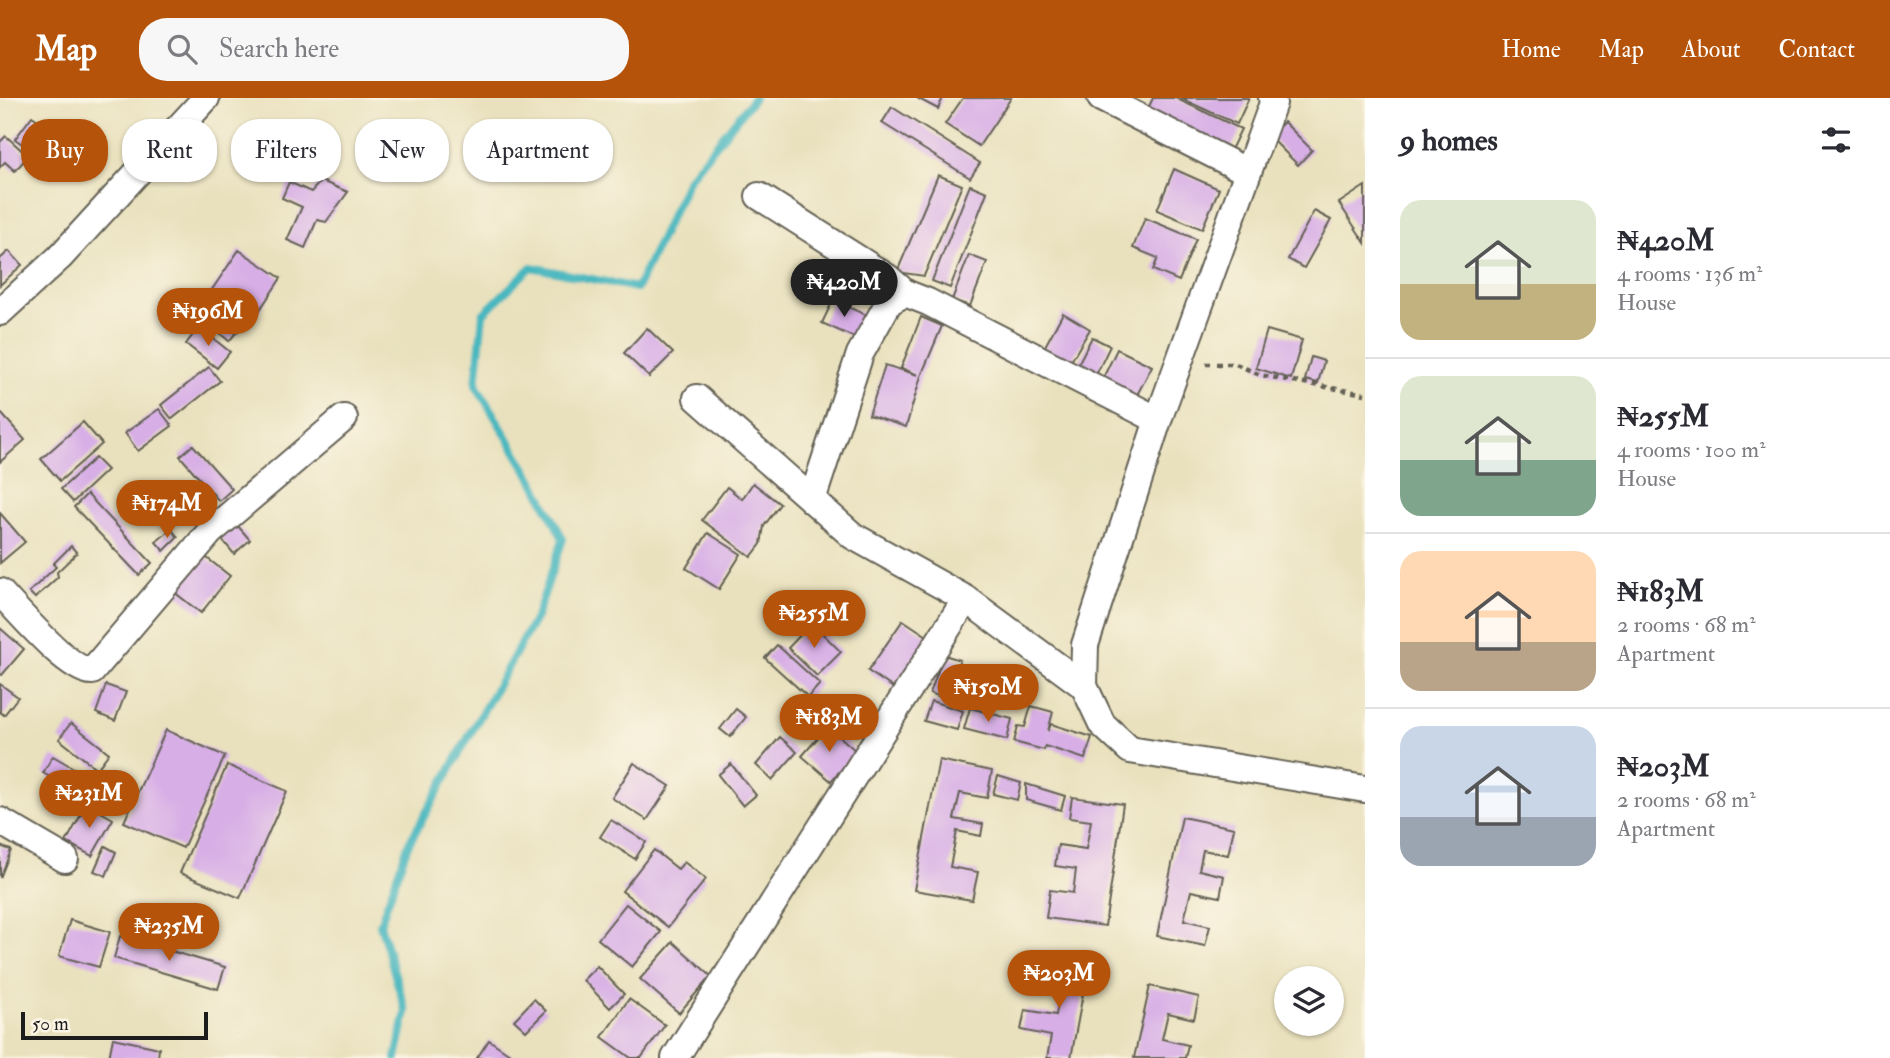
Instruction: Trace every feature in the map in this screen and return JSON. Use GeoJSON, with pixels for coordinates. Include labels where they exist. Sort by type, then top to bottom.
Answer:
{"type":"FeatureCollection","features":[{"type":"Feature","properties":{"kind":"street"},"geometry":{"type":"LineString","coordinates":[[0,312],[68,248],[206,98]]}},
{"type":"Feature","properties":{"kind":"street"},"geometry":{"type":"LineString","coordinates":[[1101,98],[1248,172]]}},
{"type":"Feature","properties":{"kind":"street"},"geometry":{"type":"LineString","coordinates":[[1272,98],[1273,103],[1158,420],[1085,645],[1084,686],[1102,724],[1130,750],[1365,789]]}},
{"type":"Feature","properties":{"kind":"street"},"geometry":{"type":"LineString","coordinates":[[759,195],[888,278],[905,293],[928,302],[1158,420]]}},
{"type":"Feature","properties":{"kind":"street"},"geometry":{"type":"LineString","coordinates":[[813,500],[860,354],[890,302],[905,293]]}},
{"type":"Feature","properties":{"kind":"street"},"geometry":{"type":"LineString","coordinates":[[697,398],[853,536],[966,599],[1084,686]]}},
{"type":"Feature","properties":{"kind":"street"},"geometry":{"type":"LineString","coordinates":[[0,592],[68,662],[86,672],[92,671],[210,532],[344,418]]}},
{"type":"Feature","properties":{"kind":"street"},"geometry":{"type":"LineString","coordinates":[[675,1058],[966,599]]}},
{"type":"Feature","properties":{"kind":"street"},"geometry":{"type":"LineString","coordinates":[[0,821],[65,859]]}},
{"type":"Feature","properties":{"kind":"path"},"geometry":{"type":"LineString","coordinates":[[1176,370],[1199,364],[1236,364],[1260,376],[1365,394]]}},
{"type":"Feature","properties":{"kind":"building"},"geometry":{"type":"Polygon","coordinates":[[[917,98],[943,98],[938,109],[917,98]]]}},
{"type":"Feature","properties":{"kind":"building"},"geometry":{"type":"Polygon","coordinates":[[[963,98],[1011,98],[979,146],[945,124],[963,98]]]}},
{"type":"Feature","properties":{"kind":"building"},"geometry":{"type":"Polygon","coordinates":[[[1153,98],[1175,98],[1241,129],[1228,156],[1144,117],[1153,98]]]}},
{"type":"Feature","properties":{"kind":"building"},"geometry":{"type":"Polygon","coordinates":[[[1180,98],[1249,98],[1237,124],[1180,98]]]}},
{"type":"Feature","properties":{"kind":"building"},"geometry":{"type":"Polygon","coordinates":[[[892,107],[980,163],[970,178],[882,123],[892,107]]]}},
{"type":"Feature","properties":{"kind":"building"},"geometry":{"type":"Polygon","coordinates":[[[1284,122],[1312,150],[1298,165],[1269,136],[1284,122]]]}},
{"type":"Feature","properties":{"kind":"building"},"geometry":{"type":"Polygon","coordinates":[[[21,131],[21,143],[15,139],[21,131]]]}},
{"type":"Feature","properties":{"kind":"building"},"geometry":{"type":"Polygon","coordinates":[[[6,136],[21,150],[21,164],[15,171],[5,162],[0,167],[0,142],[6,136]]]}},
{"type":"Feature","properties":{"kind":"building"},"geometry":{"type":"Polygon","coordinates":[[[1174,169],[1219,189],[1202,229],[1157,210],[1174,169]]]}},
{"type":"Feature","properties":{"kind":"building"},"geometry":{"type":"Polygon","coordinates":[[[938,175],[962,185],[924,276],[897,272],[938,175]]]}},
{"type":"Feature","properties":{"kind":"building"},"geometry":{"type":"Polygon","coordinates":[[[289,182],[311,192],[320,182],[323,182],[348,192],[326,222],[317,220],[305,248],[287,240],[302,207],[282,198],[289,182]]]}},
{"type":"Feature","properties":{"kind":"building"},"geometry":{"type":"Polygon","coordinates":[[[970,185],[987,192],[950,288],[932,281],[970,185]]]}},
{"type":"Feature","properties":{"kind":"building"},"geometry":{"type":"Polygon","coordinates":[[[1365,186],[1365,243],[1339,203],[1365,186]]]}},
{"type":"Feature","properties":{"kind":"building"},"geometry":{"type":"Polygon","coordinates":[[[1314,211],[1331,220],[1304,268],[1288,259],[1314,211]]]}},
{"type":"Feature","properties":{"kind":"building"},"geometry":{"type":"Polygon","coordinates":[[[1145,218],[1196,239],[1179,281],[1153,270],[1158,258],[1133,248],[1145,218]]]}},
{"type":"Feature","properties":{"kind":"building"},"geometry":{"type":"Polygon","coordinates":[[[239,250],[281,278],[251,323],[209,294],[239,250]]]}},
{"type":"Feature","properties":{"kind":"building"},"geometry":{"type":"Polygon","coordinates":[[[9,251],[22,265],[0,285],[0,259],[9,251]]]}},
{"type":"Feature","properties":{"kind":"building"},"geometry":{"type":"Polygon","coordinates":[[[969,255],[987,262],[970,306],[952,300],[969,255]]]}},
{"type":"Feature","properties":{"kind":"building"},"geometry":{"type":"Polygon","coordinates":[[[209,294],[243,325],[229,341],[194,311],[209,294]]]}},
{"type":"Feature","properties":{"kind":"building"},"geometry":{"type":"Polygon","coordinates":[[[833,300],[866,315],[855,338],[822,323],[833,300]]]}},
{"type":"Feature","properties":{"kind":"building"},"geometry":{"type":"Polygon","coordinates":[[[1063,313],[1090,329],[1070,363],[1044,348],[1063,313]]]}},
{"type":"Feature","properties":{"kind":"building"},"geometry":{"type":"Polygon","coordinates":[[[921,317],[942,326],[921,376],[906,427],[869,415],[885,365],[918,375],[901,368],[921,317]]]}},
{"type":"Feature","properties":{"kind":"building"},"geometry":{"type":"Polygon","coordinates":[[[199,327],[230,352],[217,368],[186,344],[199,327]]]}},
{"type":"Feature","properties":{"kind":"building"},"geometry":{"type":"Polygon","coordinates":[[[647,328],[673,353],[649,377],[624,353],[647,328]]]}},
{"type":"Feature","properties":{"kind":"building"},"geometry":{"type":"Polygon","coordinates":[[[1267,330],[1302,340],[1291,379],[1256,368],[1267,330]]]}},
{"type":"Feature","properties":{"kind":"building"},"geometry":{"type":"Polygon","coordinates":[[[1092,337],[1110,346],[1095,377],[1076,368],[1092,337]]]}},
{"type":"Feature","properties":{"kind":"building"},"geometry":{"type":"Polygon","coordinates":[[[1117,349],[1152,366],[1136,397],[1102,380],[1117,349]]]}},
{"type":"Feature","properties":{"kind":"building"},"geometry":{"type":"Polygon","coordinates":[[[1311,357],[1324,361],[1318,383],[1305,380],[1311,357]]]}},
{"type":"Feature","properties":{"kind":"building"},"geometry":{"type":"Polygon","coordinates":[[[209,367],[220,381],[172,419],[161,405],[209,367]]]}},
{"type":"Feature","properties":{"kind":"building"},"geometry":{"type":"Polygon","coordinates":[[[159,409],[172,426],[138,451],[125,433],[159,409]]]}},
{"type":"Feature","properties":{"kind":"building"},"geometry":{"type":"Polygon","coordinates":[[[0,412],[25,440],[0,462],[0,412]]]}},
{"type":"Feature","properties":{"kind":"building"},"geometry":{"type":"Polygon","coordinates":[[[83,422],[102,444],[60,481],[41,459],[83,422]]]}},
{"type":"Feature","properties":{"kind":"building"},"geometry":{"type":"Polygon","coordinates":[[[193,445],[232,489],[219,501],[180,456],[193,445]]]}},
{"type":"Feature","properties":{"kind":"building"},"geometry":{"type":"Polygon","coordinates":[[[95,458],[107,470],[73,502],[61,489],[95,458]]]}},
{"type":"Feature","properties":{"kind":"building"},"geometry":{"type":"Polygon","coordinates":[[[753,483],[780,504],[764,526],[761,544],[751,557],[702,520],[727,487],[742,499],[753,483]]]}},
{"type":"Feature","properties":{"kind":"building"},"geometry":{"type":"Polygon","coordinates":[[[87,494],[152,563],[139,575],[74,507],[87,494]]]}},
{"type":"Feature","properties":{"kind":"building"},"geometry":{"type":"Polygon","coordinates":[[[0,513],[25,542],[0,563],[0,513]]]}},
{"type":"Feature","properties":{"kind":"building"},"geometry":{"type":"Polygon","coordinates":[[[231,518],[250,540],[234,554],[215,531],[231,518]]]}},
{"type":"Feature","properties":{"kind":"building"},"geometry":{"type":"Polygon","coordinates":[[[171,529],[178,537],[164,551],[156,542],[171,529]]]}},
{"type":"Feature","properties":{"kind":"building"},"geometry":{"type":"Polygon","coordinates":[[[708,533],[741,554],[719,589],[686,568],[708,533]]]}},
{"type":"Feature","properties":{"kind":"building"},"geometry":{"type":"Polygon","coordinates":[[[71,546],[77,553],[57,572],[58,577],[35,598],[29,592],[56,567],[53,564],[71,546]]]}},
{"type":"Feature","properties":{"kind":"building"},"geometry":{"type":"Polygon","coordinates":[[[198,551],[230,576],[201,613],[169,588],[198,551]]]}},
{"type":"Feature","properties":{"kind":"building"},"geometry":{"type":"Polygon","coordinates":[[[903,620],[933,640],[898,691],[868,671],[903,620]]]}},
{"type":"Feature","properties":{"kind":"building"},"geometry":{"type":"Polygon","coordinates":[[[812,623],[841,652],[817,676],[788,648],[812,623]]]}},
{"type":"Feature","properties":{"kind":"building"},"geometry":{"type":"Polygon","coordinates":[[[0,628],[24,649],[2,675],[0,674],[0,628]]]}},
{"type":"Feature","properties":{"kind":"building"},"geometry":{"type":"Polygon","coordinates":[[[777,645],[820,684],[808,697],[765,658],[777,645]]]}},
{"type":"Feature","properties":{"kind":"building"},"geometry":{"type":"Polygon","coordinates":[[[944,655],[960,660],[946,699],[930,693],[944,655]]]}},
{"type":"Feature","properties":{"kind":"building"},"geometry":{"type":"Polygon","coordinates":[[[962,666],[975,669],[964,704],[951,700],[962,666]]]}},
{"type":"Feature","properties":{"kind":"building"},"geometry":{"type":"Polygon","coordinates":[[[0,684],[18,697],[4,715],[0,712],[0,684]]]}},
{"type":"Feature","properties":{"kind":"building"},"geometry":{"type":"Polygon","coordinates":[[[106,685],[126,692],[115,721],[96,713],[106,685]]]}},
{"type":"Feature","properties":{"kind":"building"},"geometry":{"type":"Polygon","coordinates":[[[931,701],[963,711],[957,730],[924,721],[931,701]]]}},
{"type":"Feature","properties":{"kind":"building"},"geometry":{"type":"Polygon","coordinates":[[[1031,706],[1053,712],[1048,731],[1051,724],[1092,737],[1085,759],[1045,746],[1044,750],[1014,742],[1018,726],[1025,727],[1031,706]]]}},
{"type":"Feature","properties":{"kind":"building"},"geometry":{"type":"Polygon","coordinates":[[[970,708],[1012,719],[1007,740],[964,729],[970,708]]]}},
{"type":"Feature","properties":{"kind":"building"},"geometry":{"type":"Polygon","coordinates":[[[736,709],[746,717],[730,737],[720,729],[736,709]]]}},
{"type":"Feature","properties":{"kind":"building"},"geometry":{"type":"Polygon","coordinates":[[[71,723],[109,753],[97,769],[59,739],[71,723]]]}},
{"type":"Feature","properties":{"kind":"building"},"geometry":{"type":"Polygon","coordinates":[[[828,726],[857,752],[831,781],[802,756],[828,726]]]}},
{"type":"Feature","properties":{"kind":"building"},"geometry":{"type":"Polygon","coordinates":[[[166,730],[225,756],[183,848],[124,822],[166,730]]]}},
{"type":"Feature","properties":{"kind":"building"},"geometry":{"type":"Polygon","coordinates":[[[780,737],[797,752],[772,780],[756,765],[780,737]]]}},
{"type":"Feature","properties":{"kind":"building"},"geometry":{"type":"Polygon","coordinates":[[[53,756],[91,778],[81,795],[43,773],[53,756]]]}},
{"type":"Feature","properties":{"kind":"building"},"geometry":{"type":"Polygon","coordinates":[[[939,760],[992,771],[987,798],[960,793],[954,819],[983,824],[981,836],[957,831],[950,867],[978,872],[972,900],[914,890],[939,760]]]}},
{"type":"Feature","properties":{"kind":"building"},"geometry":{"type":"Polygon","coordinates":[[[634,763],[670,786],[647,820],[612,798],[634,763]]]}},
{"type":"Feature","properties":{"kind":"building"},"geometry":{"type":"Polygon","coordinates":[[[731,764],[756,795],[743,806],[718,775],[731,764]]]}},
{"type":"Feature","properties":{"kind":"building"},"geometry":{"type":"Polygon","coordinates":[[[227,765],[287,791],[240,898],[180,873],[227,765]]]}},
{"type":"Feature","properties":{"kind":"building"},"geometry":{"type":"Polygon","coordinates":[[[998,776],[1021,783],[1017,800],[993,794],[998,776]]]}},
{"type":"Feature","properties":{"kind":"building"},"geometry":{"type":"Polygon","coordinates":[[[1026,784],[1065,796],[1061,810],[1026,800],[1026,784]]]}},
{"type":"Feature","properties":{"kind":"building"},"geometry":{"type":"Polygon","coordinates":[[[1072,797],[1123,804],[1105,926],[1046,918],[1050,890],[1073,893],[1076,869],[1055,866],[1058,845],[1086,849],[1091,821],[1069,818],[1072,797]]]}},
{"type":"Feature","properties":{"kind":"building"},"geometry":{"type":"Polygon","coordinates":[[[87,804],[113,819],[92,856],[66,842],[87,804]]]}},
{"type":"Feature","properties":{"kind":"building"},"geometry":{"type":"Polygon","coordinates":[[[1182,817],[1234,828],[1228,855],[1203,850],[1199,870],[1224,876],[1220,897],[1191,891],[1184,920],[1210,926],[1205,946],[1157,936],[1182,817]]]}},
{"type":"Feature","properties":{"kind":"building"},"geometry":{"type":"Polygon","coordinates":[[[611,820],[646,842],[635,859],[600,837],[611,820]]]}},
{"type":"Feature","properties":{"kind":"building"},"geometry":{"type":"Polygon","coordinates":[[[0,846],[11,850],[0,878],[0,846]]]}},
{"type":"Feature","properties":{"kind":"building"},"geometry":{"type":"Polygon","coordinates":[[[105,846],[116,852],[106,876],[94,871],[105,846]]]}},
{"type":"Feature","properties":{"kind":"building"},"geometry":{"type":"Polygon","coordinates":[[[654,850],[678,869],[684,862],[706,879],[668,927],[622,891],[654,850]]]}},
{"type":"Feature","properties":{"kind":"building"},"geometry":{"type":"Polygon","coordinates":[[[626,904],[661,932],[632,967],[598,939],[626,904]]]}},
{"type":"Feature","properties":{"kind":"building"},"geometry":{"type":"Polygon","coordinates":[[[70,920],[110,932],[99,967],[59,956],[70,920]]]}},
{"type":"Feature","properties":{"kind":"building"},"geometry":{"type":"Polygon","coordinates":[[[120,936],[225,967],[218,989],[114,958],[120,936]]]}},
{"type":"Feature","properties":{"kind":"building"},"geometry":{"type":"Polygon","coordinates":[[[673,942],[711,976],[679,1013],[640,979],[673,942]]]}},
{"type":"Feature","properties":{"kind":"building"},"geometry":{"type":"Polygon","coordinates":[[[1038,964],[1087,972],[1071,1058],[1047,1058],[1051,1036],[1021,1030],[1025,1010],[1056,1015],[1061,988],[1034,983],[1038,964]]]}},
{"type":"Feature","properties":{"kind":"building"},"geometry":{"type":"Polygon","coordinates":[[[597,966],[624,994],[610,1008],[583,980],[597,966]]]}},
{"type":"Feature","properties":{"kind":"building"},"geometry":{"type":"Polygon","coordinates":[[[1150,986],[1199,997],[1194,1019],[1168,1013],[1162,1039],[1188,1045],[1185,1058],[1134,1058],[1150,986]]]}},
{"type":"Feature","properties":{"kind":"building"},"geometry":{"type":"Polygon","coordinates":[[[534,999],[546,1011],[526,1031],[514,1020],[534,999]]]}},
{"type":"Feature","properties":{"kind":"building"},"geometry":{"type":"Polygon","coordinates":[[[629,999],[665,1025],[641,1058],[631,1058],[602,1037],[629,999]]]}},
{"type":"Feature","properties":{"kind":"building"},"geometry":{"type":"Polygon","coordinates":[[[113,1038],[159,1048],[158,1058],[109,1058],[113,1038]]]}},
{"type":"Feature","properties":{"kind":"building"},"geometry":{"type":"Polygon","coordinates":[[[489,1040],[516,1058],[477,1058],[489,1040]]]}},
{"type":"Feature","properties":{"kind":"waterway"},"geometry":{"type":"LineString","coordinates":[[396,1058],[406,1012],[380,924],[408,845],[537,615],[563,539],[535,484],[476,385],[483,314],[531,267],[637,288],[689,178],[754,98]]}}]}
